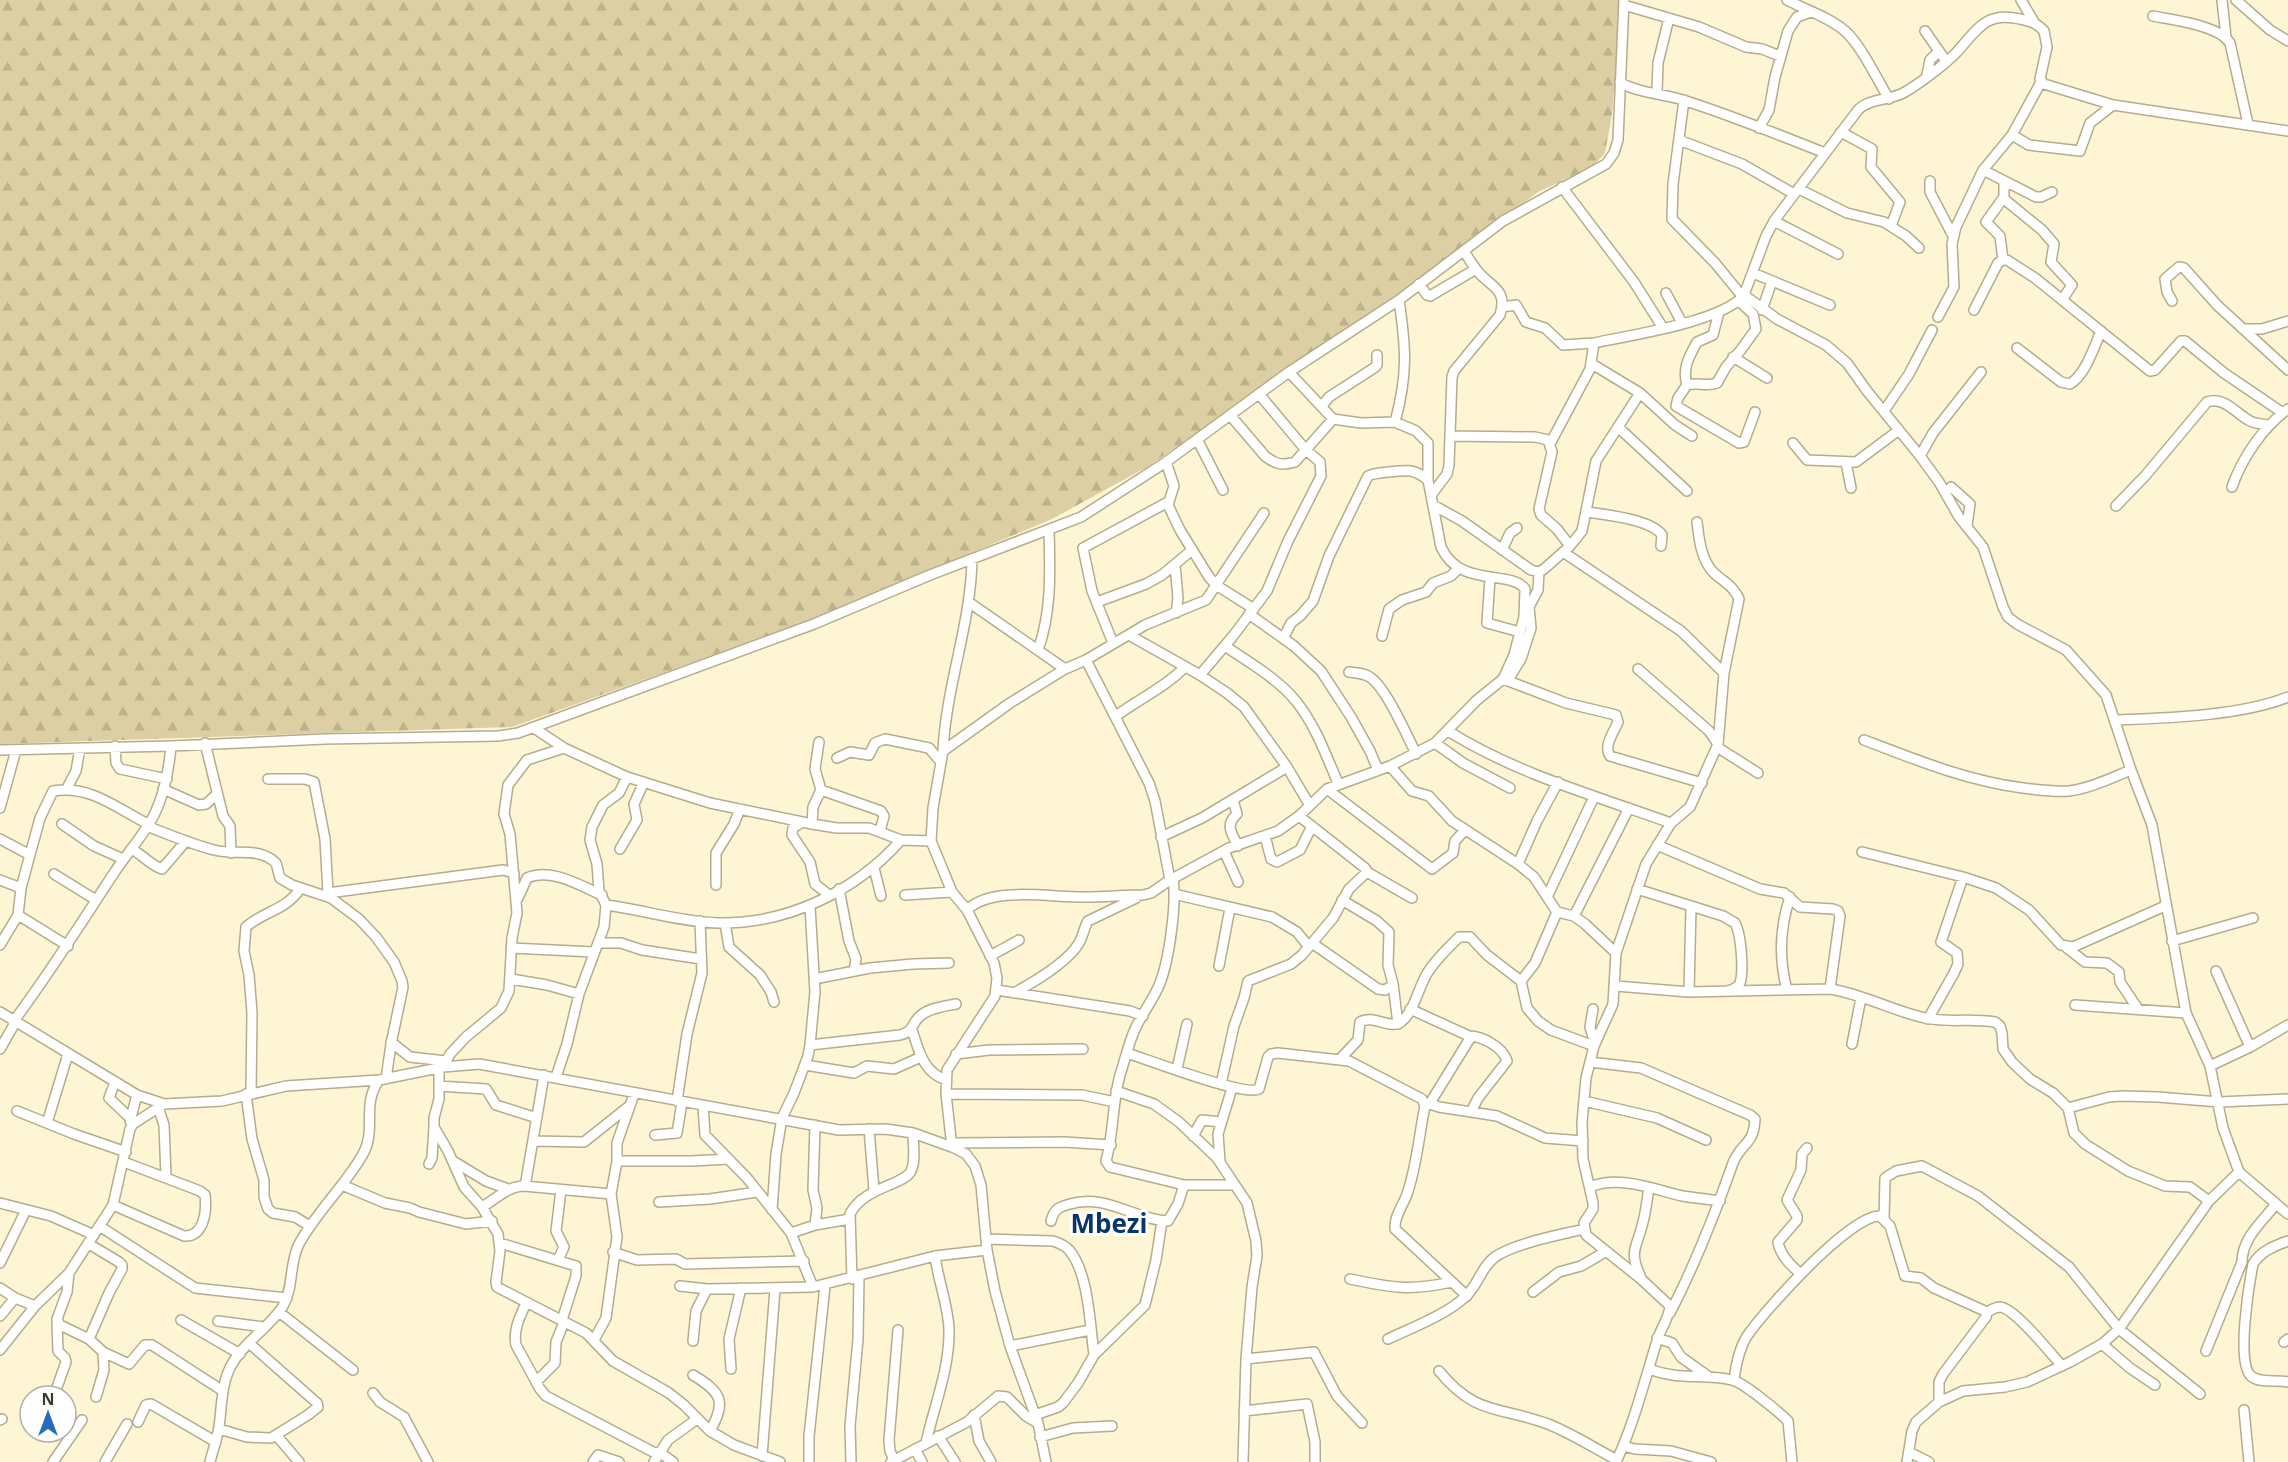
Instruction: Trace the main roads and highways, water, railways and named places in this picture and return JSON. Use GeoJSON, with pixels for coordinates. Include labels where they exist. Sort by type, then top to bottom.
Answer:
{"type":"FeatureCollection","features":[{"type":"Feature","properties":{"kind":"district","name":"Mbezi"},"geometry":{"type":"Point","coordinates":[1109,1223]}}]}
